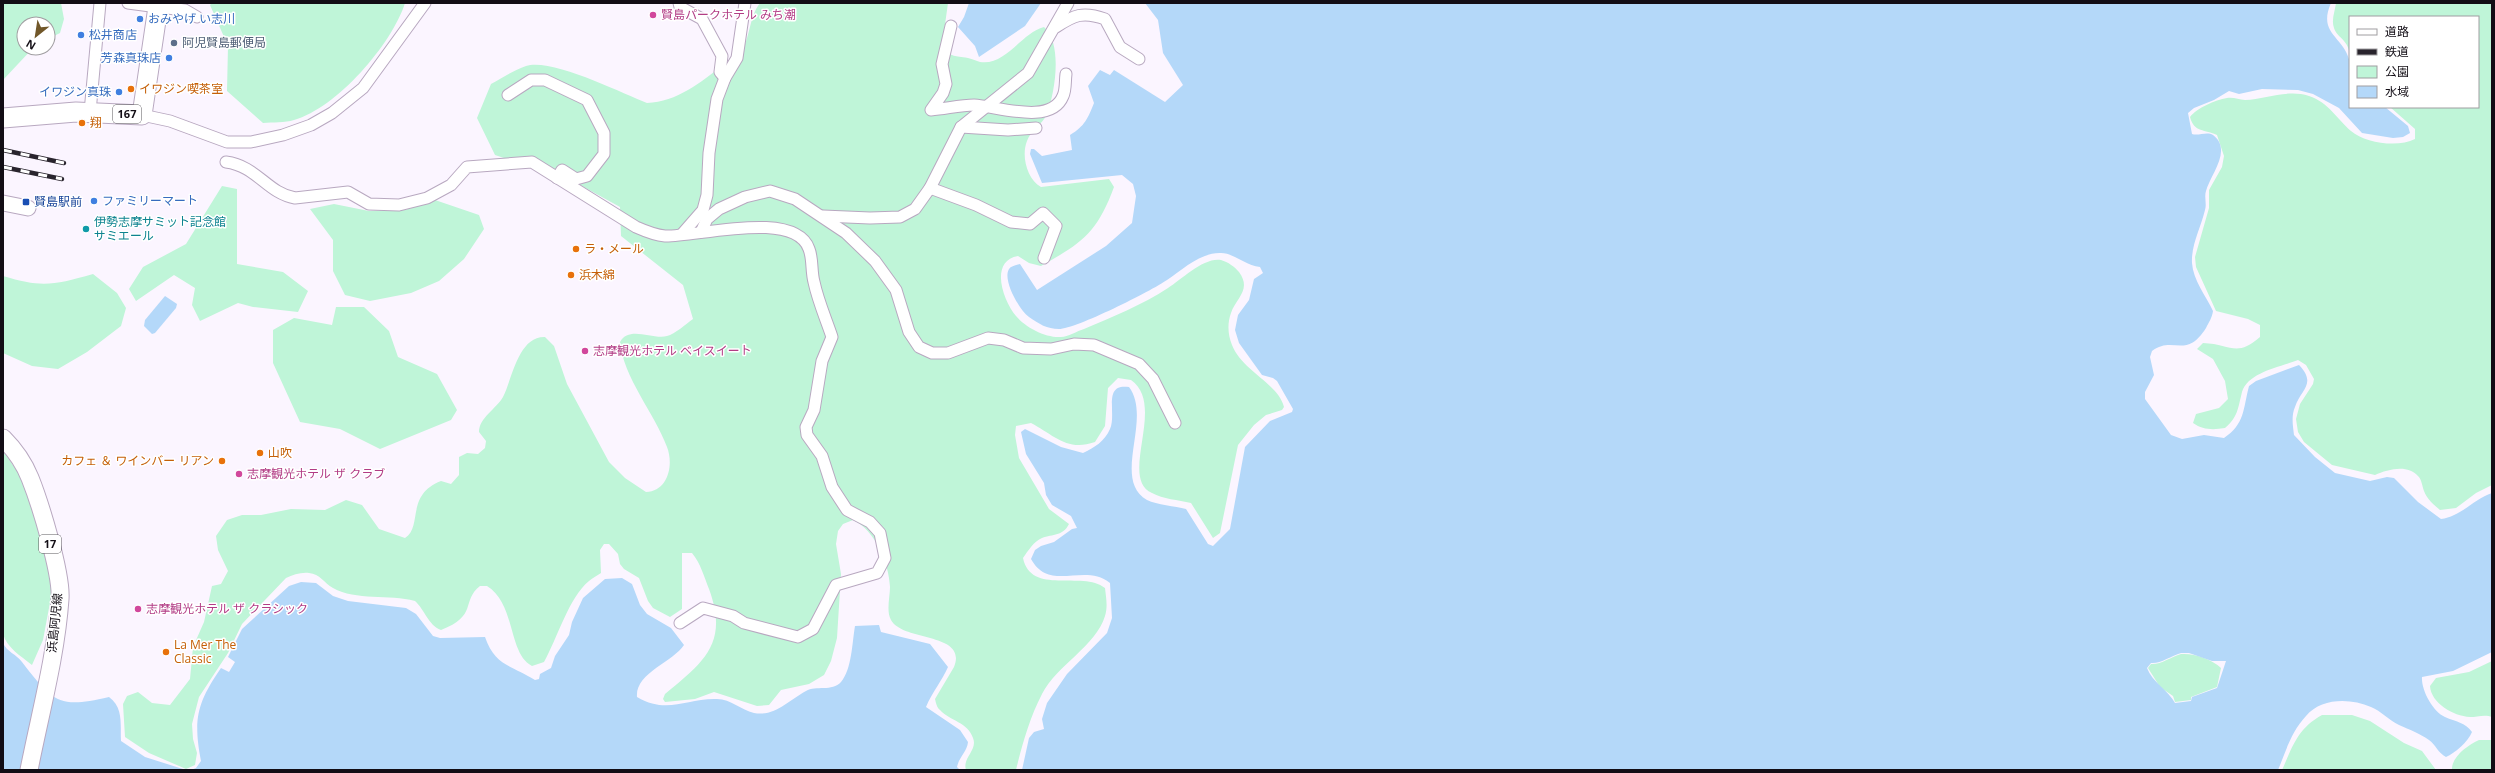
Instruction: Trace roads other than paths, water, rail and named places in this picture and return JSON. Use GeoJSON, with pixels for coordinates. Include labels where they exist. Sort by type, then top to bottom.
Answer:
{"type":"FeatureCollection","features":[{"type":"Feature","properties":{"kind":"highway","name":"167"},"geometry":{"type":"LineString","coordinates":[[3,118],[90,112],[142,115],[159,5]]}},
{"type":"Feature","properties":{"kind":"main road","name":"浜島阿児線"},"geometry":{"type":"LineString","coordinates":[[3,438],[20,459],[30,477],[57,572],[60,598],[51,660],[29,770]]}},
{"type":"Feature","properties":{"kind":"street"},"geometry":{"type":"LineString","coordinates":[[90,112],[100,3]]}},
{"type":"Feature","properties":{"kind":"street"},"geometry":{"type":"LineString","coordinates":[[128,3],[159,5],[186,10],[197,17]]}},
{"type":"Feature","properties":{"kind":"street"},"geometry":{"type":"LineString","coordinates":[[142,115],[170,121],[227,142],[251,142],[270,138],[311,124],[332,114],[363,88],[426,3]]}},
{"type":"Feature","properties":{"kind":"street"},"geometry":{"type":"LineString","coordinates":[[679,3],[680,7],[702,19],[722,56],[720,72],[725,78]]}},
{"type":"Feature","properties":{"kind":"street"},"geometry":{"type":"LineString","coordinates":[[682,234],[703,210],[707,195],[709,153],[717,99],[725,78],[737,58],[745,3]]}},
{"type":"Feature","properties":{"kind":"street"},"geometry":{"type":"LineString","coordinates":[[823,216],[870,218],[900,217],[915,209],[930,188],[961,127],[1028,74],[1068,3]]}},
{"type":"Feature","properties":{"kind":"street"},"geometry":{"type":"LineString","coordinates":[[1054,28],[1072,16],[1091,14],[1105,19],[1120,47],[1139,59]]}},
{"type":"Feature","properties":{"kind":"street"},"geometry":{"type":"LineString","coordinates":[[951,26],[942,64],[946,84],[943,94],[931,110],[974,105],[1014,112],[1043,111],[1057,106],[1064,96],[1066,74]]}},
{"type":"Feature","properties":{"kind":"street"},"geometry":{"type":"LineString","coordinates":[[508,95],[531,80],[545,80],[587,100],[604,133],[604,154],[587,176],[576,179],[562,170],[557,178]]}},
{"type":"Feature","properties":{"kind":"street"},"geometry":{"type":"LineString","coordinates":[[961,127],[1008,130],[1036,128]]}},
{"type":"Feature","properties":{"kind":"street"},"geometry":{"type":"LineString","coordinates":[[226,162],[248,168],[276,192],[287,197],[295,198],[348,192],[369,204],[399,205],[427,198],[451,185],[467,167],[532,162],[646,232],[665,236],[741,226],[765,227],[788,231],[803,239],[809,248],[814,282],[832,337],[822,361],[814,410],[806,427],[806,431],[822,456],[832,487],[847,510],[870,522],[880,533],[885,558],[878,573],[836,585],[812,628],[798,637],[744,623],[733,616],[703,608],[680,623]]}},
{"type":"Feature","properties":{"kind":"street"},"geometry":{"type":"LineString","coordinates":[[930,188],[976,205],[1011,222],[1030,224],[1043,213],[1056,226],[1044,258]]}},
{"type":"Feature","properties":{"kind":"street"},"geometry":{"type":"LineString","coordinates":[[701,232],[707,219],[719,209],[745,197],[770,191],[795,199],[823,216],[846,233],[875,261],[896,290],[909,332],[919,347],[932,353],[948,353],[988,338],[1004,340],[1023,348],[1051,349],[1074,344],[1094,345],[1139,364],[1154,379],[1175,423]]}},
{"type":"Feature","properties":{"kind":"street"},"geometry":{"type":"LineString","coordinates":[[3,203],[28,208]]}},
{"type":"Feature","properties":{"kind":"water"},"geometry":{"type":"Polygon","coordinates":[[[969,3],[1041,3],[1025,26],[979,57],[975,46],[958,27],[964,17],[969,3]]]}},
{"type":"Feature","properties":{"kind":"water"},"geometry":{"type":"Polygon","coordinates":[[[1145,3],[2331,3],[2327,22],[2333,35],[2343,47],[2349,60],[2349,108],[2386,108],[2408,126],[2410,133],[2403,137],[2393,138],[2362,133],[2339,108],[2313,94],[2298,90],[2262,89],[2239,94],[2229,91],[2214,100],[2194,108],[2188,113],[2192,134],[2211,134],[2219,141],[2221,148],[2221,155],[2206,191],[2206,208],[2192,256],[2195,276],[2213,311],[2206,328],[2199,338],[2192,343],[2179,346],[2166,345],[2152,351],[2150,357],[2154,375],[2145,392],[2145,399],[2171,435],[2182,439],[2204,435],[2224,438],[2231,433],[2240,421],[2249,386],[2256,381],[2299,365],[2307,377],[2307,382],[2293,414],[2294,435],[2315,457],[2335,473],[2370,481],[2387,477],[2394,478],[2418,502],[2441,519],[2454,515],[2479,499],[2492,493],[2492,652],[2453,671],[2422,677],[2423,688],[2432,706],[2445,717],[2466,726],[2472,732],[2468,740],[2461,747],[2446,757],[2429,740],[2418,733],[2395,723],[2375,709],[2354,702],[2336,701],[2312,710],[2306,716],[2296,729],[2278,770],[1022,770],[1029,738],[1034,732],[1044,729],[1042,719],[1047,703],[1067,674],[1107,633],[1112,618],[1110,583],[1100,577],[1089,575],[1057,576],[1048,574],[1039,569],[1031,559],[1035,550],[1041,546],[1054,542],[1072,529],[1077,528],[1071,516],[1052,505],[1046,495],[1044,483],[1026,454],[1021,432],[1025,429],[1061,447],[1083,453],[1099,444],[1108,433],[1112,422],[1113,394],[1121,387],[1129,387],[1135,400],[1137,415],[1132,478],[1137,490],[1151,502],[1186,509],[1208,544],[1213,546],[1230,529],[1245,447],[1270,421],[1292,412],[1293,409],[1277,381],[1273,378],[1262,375],[1239,343],[1235,330],[1238,315],[1249,300],[1254,279],[1263,273],[1260,267],[1231,255],[1214,253],[1206,255],[1192,262],[1167,280],[1130,300],[1081,323],[1059,329],[1043,326],[1025,314],[1013,295],[1010,287],[1007,274],[1012,266],[1020,264],[1037,290],[1106,246],[1132,223],[1136,196],[1133,184],[1122,175],[1042,183],[1030,154],[1031,149],[1034,149],[1042,156],[1072,150],[1070,135],[1083,125],[1090,113],[1094,103],[1088,86],[1100,70],[1110,75],[1114,70],[1165,102],[1183,85],[1163,53],[1158,20],[1145,3]],[[2181,653],[2162,661],[2151,663],[2147,668],[2153,678],[2169,694],[2175,703],[2191,701],[2192,697],[2217,688],[2226,661],[2212,661],[2189,653],[2181,653]]]}},
{"type":"Feature","properties":{"kind":"water"},"geometry":{"type":"Polygon","coordinates":[[[165,296],[177,304],[176,308],[155,333],[152,334],[144,326],[145,320],[165,296]]]}},
{"type":"Feature","properties":{"kind":"water"},"geometry":{"type":"Polygon","coordinates":[[[622,578],[632,584],[640,605],[647,614],[671,628],[684,645],[672,657],[648,674],[638,689],[637,697],[658,705],[677,704],[706,699],[722,699],[754,713],[769,713],[782,707],[810,689],[829,688],[841,682],[845,677],[851,656],[855,626],[879,625],[881,632],[930,644],[948,667],[926,707],[960,730],[968,742],[966,749],[958,763],[957,767],[960,770],[191,770],[196,768],[201,761],[197,734],[197,722],[202,702],[207,691],[221,668],[229,672],[235,662],[228,657],[242,629],[289,586],[301,582],[316,583],[333,596],[348,601],[406,608],[416,614],[433,636],[440,638],[485,637],[489,647],[499,659],[505,664],[535,680],[539,679],[540,674],[551,668],[555,656],[569,635],[572,622],[583,598],[605,579],[622,578]]]}},
{"type":"Feature","properties":{"kind":"water"},"geometry":{"type":"Polygon","coordinates":[[[3,643],[7,649],[20,659],[42,686],[58,699],[67,702],[78,702],[92,701],[109,697],[114,701],[119,712],[121,723],[121,741],[145,757],[186,770],[3,770],[3,643]]]}},
{"type":"Feature","properties":{"kind":"railway"},"geometry":{"type":"LineString","coordinates":[[3,150],[64,163]]}},
{"type":"Feature","properties":{"kind":"railway"},"geometry":{"type":"LineString","coordinates":[[3,167],[62,179]]}},
{"type":"Feature","properties":{"kind":"place","name":"賢島パークホテル みち潮"},"geometry":{"type":"Point","coordinates":[653,15]}},
{"type":"Feature","properties":{"kind":"place","name":"おみやげ い志川"},"geometry":{"type":"Point","coordinates":[140,19]}},
{"type":"Feature","properties":{"kind":"place","name":"松井商店"},"geometry":{"type":"Point","coordinates":[81,35]}},
{"type":"Feature","properties":{"kind":"place","name":"阿児賢島郵便局"},"geometry":{"type":"Point","coordinates":[174,43]}},
{"type":"Feature","properties":{"kind":"place","name":"芳森真珠店"},"geometry":{"type":"Point","coordinates":[169,58]}},
{"type":"Feature","properties":{"kind":"place","name":"イワジン喫茶室"},"geometry":{"type":"Point","coordinates":[131,89]}},
{"type":"Feature","properties":{"kind":"place","name":"イワジン真珠"},"geometry":{"type":"Point","coordinates":[119,92]}},
{"type":"Feature","properties":{"kind":"place","name":"翔"},"geometry":{"type":"Point","coordinates":[82,123]}},
{"type":"Feature","properties":{"kind":"place","name":"ファミリーマート"},"geometry":{"type":"Point","coordinates":[94,201]}},
{"type":"Feature","properties":{"kind":"place","name":"賢島駅前"},"geometry":{"type":"Point","coordinates":[26,202]}},
{"type":"Feature","properties":{"kind":"place","name":"伊勢志摩サミット記念館 サミエール"},"geometry":{"type":"Point","coordinates":[86,229]}},
{"type":"Feature","properties":{"kind":"place","name":"ラ・メール"},"geometry":{"type":"Point","coordinates":[576,249]}},
{"type":"Feature","properties":{"kind":"place","name":"浜木綿"},"geometry":{"type":"Point","coordinates":[571,275]}},
{"type":"Feature","properties":{"kind":"place","name":"志摩観光ホテル ベイスイート"},"geometry":{"type":"Point","coordinates":[585,351]}},
{"type":"Feature","properties":{"kind":"place","name":"山吹"},"geometry":{"type":"Point","coordinates":[260,453]}},
{"type":"Feature","properties":{"kind":"place","name":"カフェ ＆ ワインバー リアン"},"geometry":{"type":"Point","coordinates":[222,461]}},
{"type":"Feature","properties":{"kind":"place","name":"志摩観光ホテル ザ クラブ"},"geometry":{"type":"Point","coordinates":[239,474]}},
{"type":"Feature","properties":{"kind":"place","name":"志摩観光ホテル ザ クラシック"},"geometry":{"type":"Point","coordinates":[138,609]}},
{"type":"Feature","properties":{"kind":"place","name":"La Mer The Classic"},"geometry":{"type":"Point","coordinates":[166,652]}}]}
